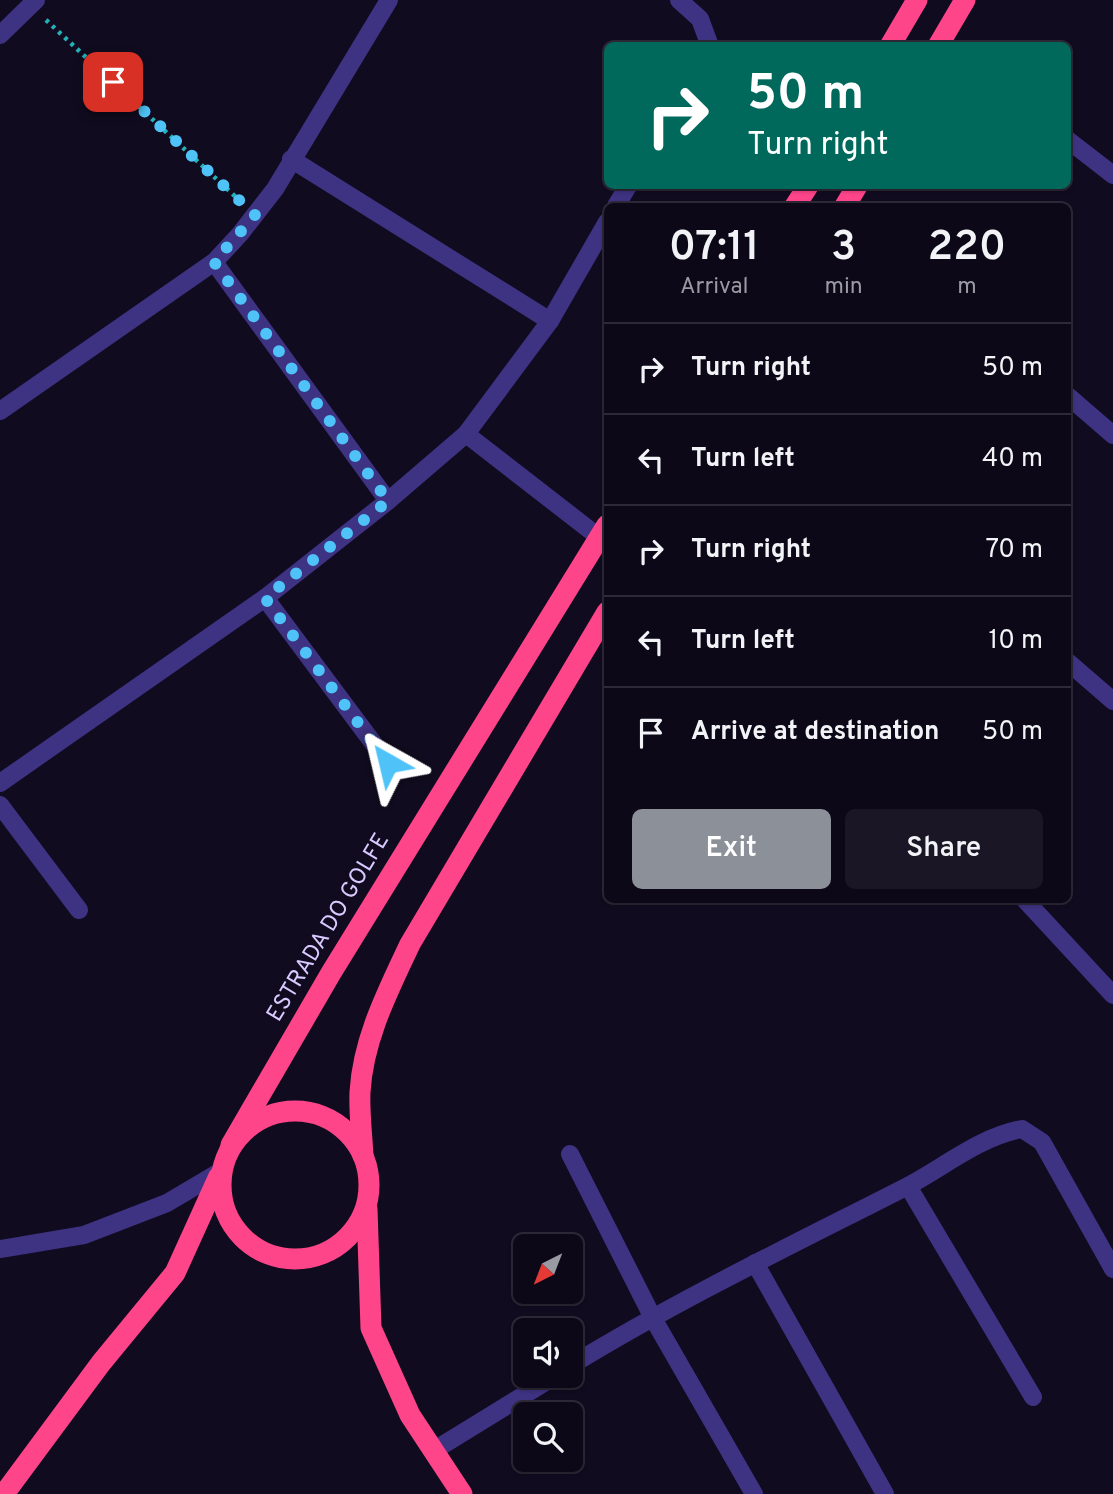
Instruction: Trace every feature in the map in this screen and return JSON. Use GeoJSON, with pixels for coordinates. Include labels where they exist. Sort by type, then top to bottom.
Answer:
{"type":"FeatureCollection","features":[{"type":"Feature","properties":{"kind":"highway"},"geometry":{"type":"LineString","coordinates":[[892,42],[917,0]]}},
{"type":"Feature","properties":{"kind":"highway"},"geometry":{"type":"LineString","coordinates":[[942,42],[965,0]]}},
{"type":"Feature","properties":{"kind":"highway","name":"ESTRADA DO GOLFE"},"geometry":{"type":"LineString","coordinates":[[367,1204],[357,1227],[339,1245],[316,1257],[291,1260],[266,1254],[244,1240],[229,1220],[221,1196],[221,1171],[231,1145],[331,973],[603,531]]}},
{"type":"Feature","properties":{"kind":"highway","name":"ESTRADA DO GOLFE"},"geometry":{"type":"LineString","coordinates":[[462,1494],[410,1415],[371,1328],[367,1204],[369,1180],[363,1157],[360,1091],[374,1024],[416,933],[604,617]]}},
{"type":"Feature","properties":{"kind":"highway","name":"ESTRADA DO GOLFE"},"geometry":{"type":"LineString","coordinates":[[231,1145],[247,1128],[266,1116],[289,1111],[312,1113],[333,1122],[351,1136],[363,1157]]}},
{"type":"Feature","properties":{"kind":"highway"},"geometry":{"type":"LineString","coordinates":[[4,1494],[101,1363],[175,1273],[221,1171]]}},
{"type":"Feature","properties":{"kind":"street"},"geometry":{"type":"LineString","coordinates":[[0,411],[214,262],[275,189],[290,159],[389,0]]}},
{"type":"Feature","properties":{"kind":"street"},"geometry":{"type":"LineString","coordinates":[[679,0],[700,19],[709,42]]}},
{"type":"Feature","properties":{"kind":"street"},"geometry":{"type":"LineString","coordinates":[[0,35],[34,3]]}},
{"type":"Feature","properties":{"kind":"street"},"geometry":{"type":"LineString","coordinates":[[1071,142],[1113,175]]}},
{"type":"Feature","properties":{"kind":"street"},"geometry":{"type":"LineString","coordinates":[[290,159],[550,321]]}},
{"type":"Feature","properties":{"kind":"street"},"geometry":{"type":"LineString","coordinates":[[0,783],[265,598],[388,501],[466,434],[550,321],[604,227]]}},
{"type":"Feature","properties":{"kind":"street"},"geometry":{"type":"LineString","coordinates":[[214,262],[388,501]]}},
{"type":"Feature","properties":{"kind":"street"},"geometry":{"type":"LineString","coordinates":[[1071,399],[1113,435]]}},
{"type":"Feature","properties":{"kind":"street"},"geometry":{"type":"LineString","coordinates":[[466,434],[603,531]]}},
{"type":"Feature","properties":{"kind":"street"},"geometry":{"type":"LineString","coordinates":[[265,598],[388,763]]}},
{"type":"Feature","properties":{"kind":"street"},"geometry":{"type":"LineString","coordinates":[[1071,665],[1113,701]]}},
{"type":"Feature","properties":{"kind":"street"},"geometry":{"type":"LineString","coordinates":[[0,805],[79,910]]}},
{"type":"Feature","properties":{"kind":"street"},"geometry":{"type":"LineString","coordinates":[[1028,903],[1113,995]]}},
{"type":"Feature","properties":{"kind":"street"},"geometry":{"type":"LineString","coordinates":[[583,1358],[755,1263],[908,1186],[1000,1133],[1022,1129],[1042,1142],[1113,1269]]}},
{"type":"Feature","properties":{"kind":"street"},"geometry":{"type":"LineString","coordinates":[[570,1154],[654,1320],[754,1494]]}},
{"type":"Feature","properties":{"kind":"street"},"geometry":{"type":"LineString","coordinates":[[0,1249],[84,1235],[167,1203],[221,1171]]}},
{"type":"Feature","properties":{"kind":"street"},"geometry":{"type":"LineString","coordinates":[[908,1186],[1033,1397]]}},
{"type":"Feature","properties":{"kind":"street"},"geometry":{"type":"LineString","coordinates":[[755,1263],[885,1494]]}},
{"type":"Feature","properties":{"kind":"street"},"geometry":{"type":"LineString","coordinates":[[433,1451],[535,1388]]}},
{"type":"Feature","properties":{"kind":"path"},"geometry":{"type":"LineString","coordinates":[[34,3],[255,215]]}},
{"type":"Feature","properties":{"kind":"route"},"geometry":{"type":"LineString","coordinates":[[113,82],[255,215],[214,262],[388,501],[265,598],[388,763]]}}]}
